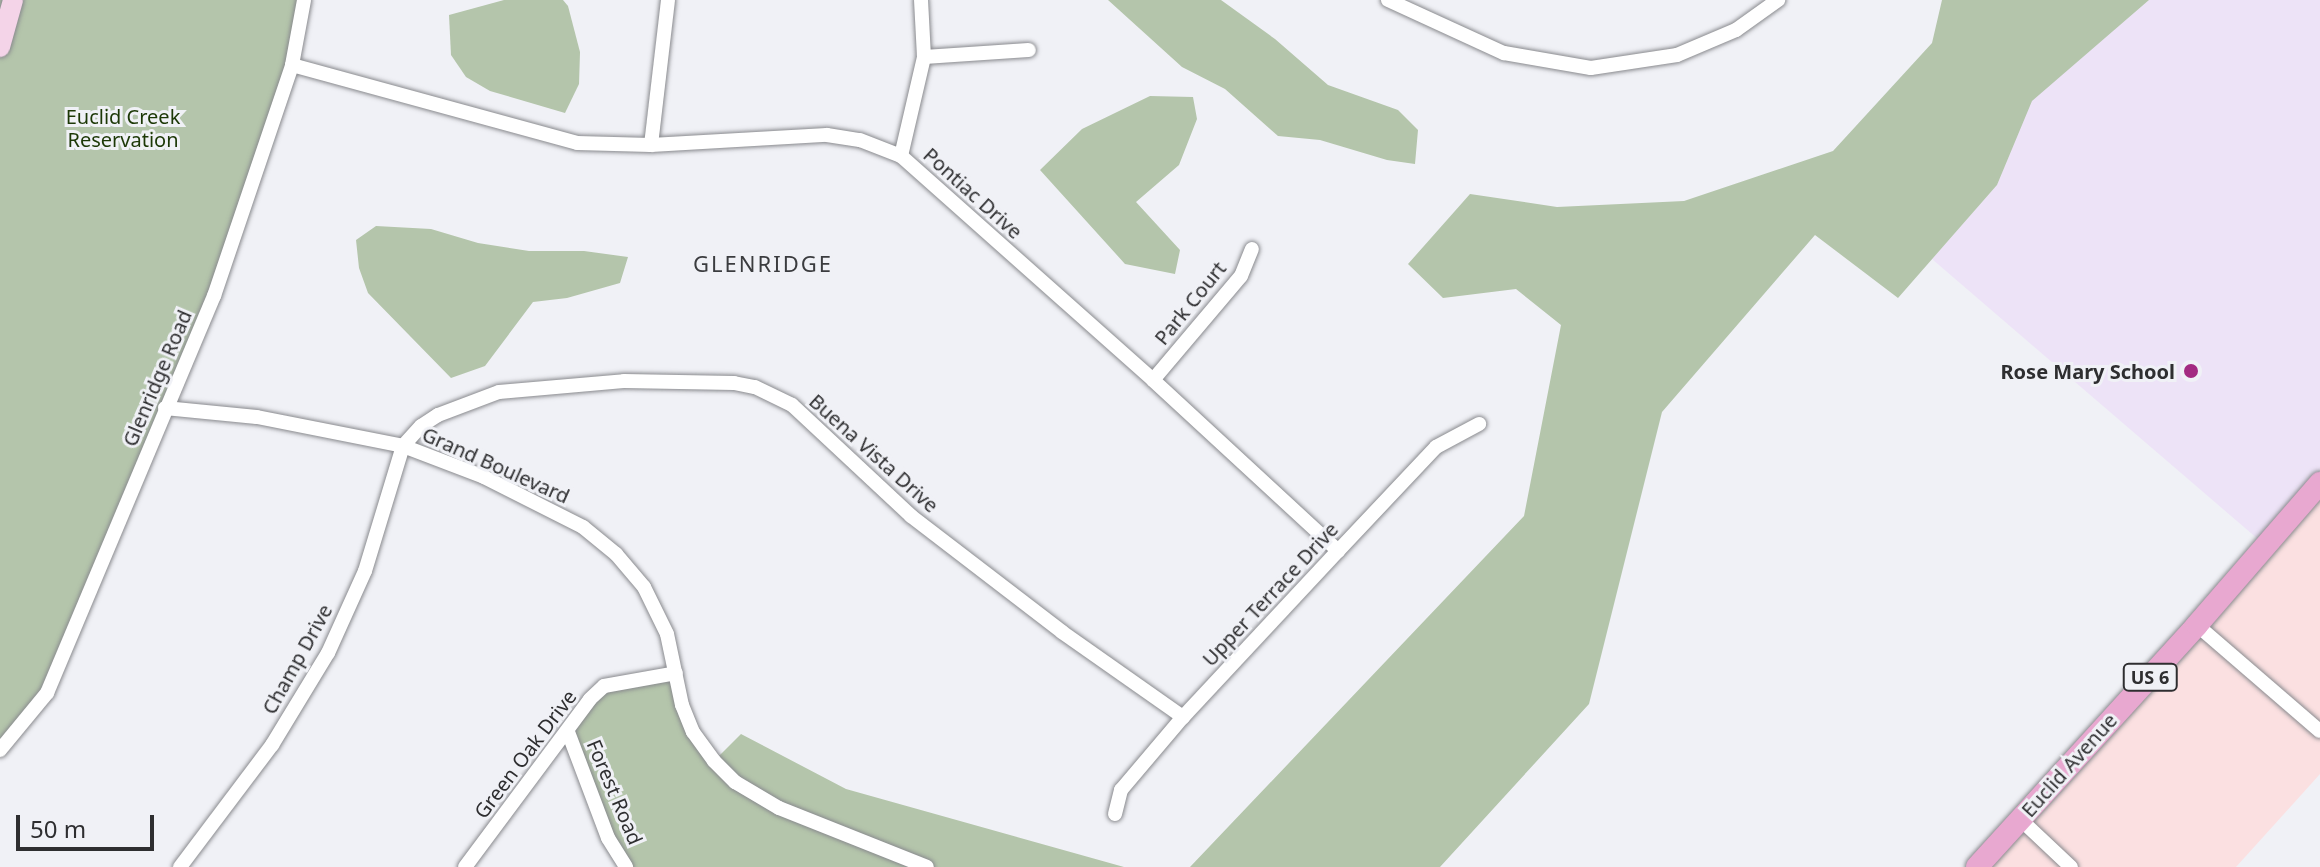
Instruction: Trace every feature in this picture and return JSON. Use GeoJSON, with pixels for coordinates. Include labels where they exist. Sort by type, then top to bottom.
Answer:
{"type":"FeatureCollection","features":[{"type":"Feature","properties":{"kind":"main road","name":"Euclid Avenue"},"geometry":{"type":"LineString","coordinates":[[1977,867],[2197,625],[2320,483]]}},
{"type":"Feature","properties":{"kind":"street"},"geometry":{"type":"LineString","coordinates":[[0,47],[13,0]]}},
{"type":"Feature","properties":{"kind":"street","name":"Glenridge Road"},"geometry":{"type":"LineString","coordinates":[[0,750],[47,693],[214,296],[292,65],[304,0]]}},
{"type":"Feature","properties":{"kind":"street"},"geometry":{"type":"LineString","coordinates":[[651,145],[668,0]]}},
{"type":"Feature","properties":{"kind":"street"},"geometry":{"type":"LineString","coordinates":[[901,156],[924,57],[921,0]]}},
{"type":"Feature","properties":{"kind":"street"},"geometry":{"type":"LineString","coordinates":[[1388,0],[1504,53],[1591,68],[1677,55],[1736,30],[1778,0]]}},
{"type":"Feature","properties":{"kind":"street"},"geometry":{"type":"LineString","coordinates":[[924,57],[1029,50]]}},
{"type":"Feature","properties":{"kind":"street","name":"Pontiac Drive"},"geometry":{"type":"LineString","coordinates":[[292,65],[577,143],[651,145],[827,135],[860,140],[901,156],[1153,380],[1338,551]]}},
{"type":"Feature","properties":{"kind":"street","name":"Park Court"},"geometry":{"type":"LineString","coordinates":[[1153,380],[1241,276],[1252,249]]}},
{"type":"Feature","properties":{"kind":"street","name":"Buena Vista Drive"},"geometry":{"type":"LineString","coordinates":[[403,446],[421,426],[438,415],[499,392],[624,381],[734,383],[755,387],[792,405],[911,516],[1062,632],[1183,717]]}},
{"type":"Feature","properties":{"kind":"street","name":"Grand Boulevard"},"geometry":{"type":"LineString","coordinates":[[165,408],[257,417],[403,446],[546,505],[583,527],[616,554],[644,587],[657,610],[682,705],[693,732],[735,782],[779,808],[927,867]]}},
{"type":"Feature","properties":{"kind":"street","name":"Upper Terrace Drive"},"geometry":{"type":"LineString","coordinates":[[1115,814],[1121,790],[1183,717],[1436,447],[1479,424]]}},
{"type":"Feature","properties":{"kind":"street","name":"Champ Drive"},"geometry":{"type":"LineString","coordinates":[[180,867],[272,745],[328,653],[365,571],[403,446]]}},
{"type":"Feature","properties":{"kind":"street"},"geometry":{"type":"LineString","coordinates":[[2197,625],[2320,731]]}},
{"type":"Feature","properties":{"kind":"street","name":"Green Oak Drive"},"geometry":{"type":"LineString","coordinates":[[465,867],[590,699],[604,686],[676,673]]}},
{"type":"Feature","properties":{"kind":"street","name":"Forest Road"},"geometry":{"type":"LineString","coordinates":[[568,732],[608,838],[626,867]]}},
{"type":"Feature","properties":{"kind":"street"},"geometry":{"type":"LineString","coordinates":[[2020,819],[2071,867]]}},
{"type":"Feature","properties":{"kind":"shaded area","name":"Rose Mary School"},"geometry":{"type":"Polygon","coordinates":[[[2149,0],[2320,0],[2320,483],[2266,546],[1932,259],[1997,185],[2031,101],[2149,0]]]}},
{"type":"Feature","properties":{"kind":"shaded area"},"geometry":{"type":"Polygon","coordinates":[[[2320,483],[2320,774],[2236,867],[1977,867],[2320,483]]]}},
{"type":"Feature","properties":{"kind":"green space","name":"Euclid Creek Reservation"},"geometry":{"type":"Polygon","coordinates":[[[0,0],[304,0],[255,182],[47,693],[0,750],[0,0]]]}},
{"type":"Feature","properties":{"kind":"green space"},"geometry":{"type":"Polygon","coordinates":[[[504,0],[563,0],[568,6],[580,52],[579,84],[565,113],[490,91],[466,77],[451,55],[449,15],[504,0]]]}},
{"type":"Feature","properties":{"kind":"green space"},"geometry":{"type":"Polygon","coordinates":[[[1108,0],[1221,0],[1275,39],[1328,85],[1398,110],[1418,130],[1415,164],[1387,160],[1320,140],[1278,136],[1225,89],[1182,67],[1108,0]]]}},
{"type":"Feature","properties":{"kind":"green space"},"geometry":{"type":"Polygon","coordinates":[[[1942,0],[2149,0],[2032,101],[1997,185],[1898,298],[1815,235],[1662,412],[1589,704],[1440,867],[1190,867],[1524,516],[1561,325],[1516,289],[1443,298],[1408,264],[1470,194],[1557,207],[1684,201],[1833,151],[1932,43],[1942,0]]]}},
{"type":"Feature","properties":{"kind":"green space"},"geometry":{"type":"Polygon","coordinates":[[[1150,96],[1193,97],[1197,119],[1179,165],[1136,202],[1180,250],[1175,274],[1125,264],[1040,170],[1082,129],[1150,96]]]}},
{"type":"Feature","properties":{"kind":"green space"},"geometry":{"type":"Polygon","coordinates":[[[376,226],[431,229],[478,243],[529,251],[584,251],[628,257],[620,283],[567,298],[533,302],[485,366],[451,378],[368,293],[359,268],[356,240],[376,226]]]}},
{"type":"Feature","properties":{"kind":"green space"},"geometry":{"type":"Polygon","coordinates":[[[676,673],[682,705],[714,761],[741,734],[846,789],[1124,867],[626,867],[568,732],[604,686],[676,673]]]}},
{"type":"Feature","properties":{"kind":"place","name":"Rose Mary School"},"geometry":{"type":"Point","coordinates":[2191,371]}},
{"type":"Feature","properties":{"kind":"district","name":"GLENRIDGE"},"geometry":{"type":"Point","coordinates":[763,264]}}]}
